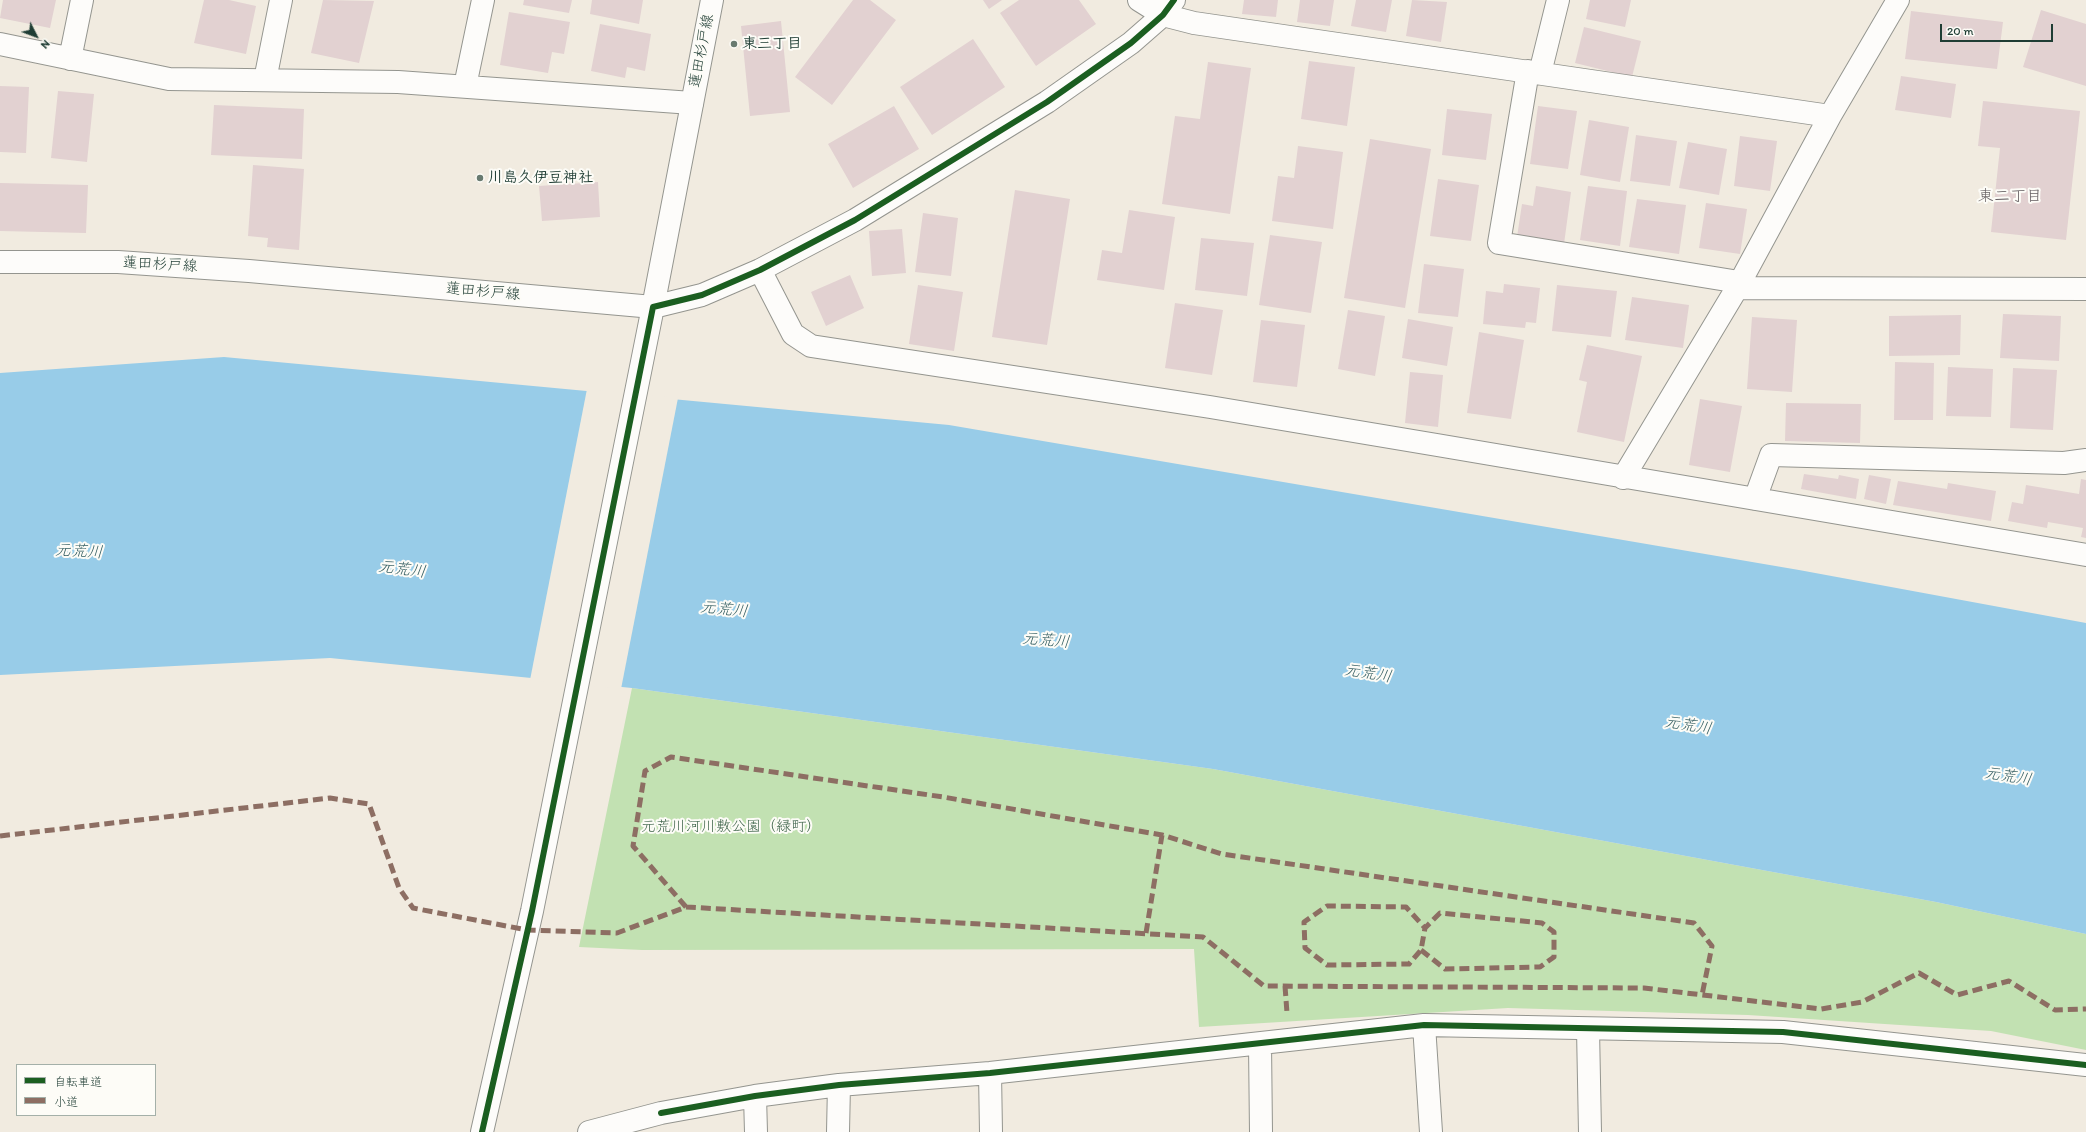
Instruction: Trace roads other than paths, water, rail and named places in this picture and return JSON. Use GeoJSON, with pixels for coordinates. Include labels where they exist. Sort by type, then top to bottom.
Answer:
{"type":"FeatureCollection","features":[{"type":"Feature","properties":{"kind":"street"},"geometry":{"type":"LineString","coordinates":[[70,58],[82,0]]}},
{"type":"Feature","properties":{"kind":"street"},"geometry":{"type":"LineString","coordinates":[[265,80],[281,0]]}},
{"type":"Feature","properties":{"kind":"street"},"geometry":{"type":"LineString","coordinates":[[465,86],[483,0]]}},
{"type":"Feature","properties":{"kind":"street","name":"蓮田杉戸線"},"geometry":{"type":"LineString","coordinates":[[0,262],[118,262],[249,271],[653,307],[712,0]]}},
{"type":"Feature","properties":{"kind":"street"},"geometry":{"type":"LineString","coordinates":[[1139,0],[1169,7],[1194,24],[1830,116]]}},
{"type":"Feature","properties":{"kind":"street"},"geometry":{"type":"LineString","coordinates":[[1558,0],[1534,72],[1499,243],[1738,285],[2086,289]]}},
{"type":"Feature","properties":{"kind":"street"},"geometry":{"type":"LineString","coordinates":[[1623,478],[1738,285],[1830,116],[1898,0]]}},
{"type":"Feature","properties":{"kind":"street"},"geometry":{"type":"LineString","coordinates":[[482,1132],[532,911],[653,307],[702,295],[760,270],[855,220],[1047,102],[1130,43],[1169,7]]}},
{"type":"Feature","properties":{"kind":"street"},"geometry":{"type":"LineString","coordinates":[[0,44],[169,79],[398,82],[692,103]]}},
{"type":"Feature","properties":{"kind":"street"},"geometry":{"type":"LineString","coordinates":[[760,270],[793,334],[811,346],[1234,411],[1623,478],[2086,555]]}},
{"type":"Feature","properties":{"kind":"street"},"geometry":{"type":"LineString","coordinates":[[1755,499],[1771,455],[2064,463],[2086,460]]}},
{"type":"Feature","properties":{"kind":"street"},"geometry":{"type":"LineString","coordinates":[[1424,1026],[1431,1132]]}},
{"type":"Feature","properties":{"kind":"street"},"geometry":{"type":"LineString","coordinates":[[589,1132],[661,1113],[755,1096],[839,1085],[990,1073],[1424,1026],[1783,1032],[2086,1064]]}},
{"type":"Feature","properties":{"kind":"street"},"geometry":{"type":"LineString","coordinates":[[1588,1029],[1590,1132]]}},
{"type":"Feature","properties":{"kind":"street"},"geometry":{"type":"LineString","coordinates":[[1260,1044],[1261,1132]]}},
{"type":"Feature","properties":{"kind":"street"},"geometry":{"type":"LineString","coordinates":[[990,1073],[991,1132]]}},
{"type":"Feature","properties":{"kind":"street"},"geometry":{"type":"LineString","coordinates":[[838,1132],[839,1085]]}},
{"type":"Feature","properties":{"kind":"street"},"geometry":{"type":"LineString","coordinates":[[755,1096],[756,1132]]}},
{"type":"Feature","properties":{"kind":"water","name":"元荒川"},"geometry":{"type":"Polygon","coordinates":[[[224,357],[949,425],[1799,570],[2086,623],[2086,934],[1936,902],[1213,769],[632,688],[330,658],[0,675],[0,373],[224,357]]]}},
{"type":"Feature","properties":{"kind":"place","name":"東三丁目"},"geometry":{"type":"Point","coordinates":[734,44]}},
{"type":"Feature","properties":{"kind":"place","name":"川島久伊豆神社"},"geometry":{"type":"Point","coordinates":[480,178]}},
{"type":"Feature","properties":{"kind":"district","name":"東二丁目"},"geometry":{"type":"Point","coordinates":[2010,197]}},
{"type":"Feature","properties":{"kind":"park label","name":"元荒川河川敷公園（緑町）"},"geometry":{"type":"Point","coordinates":[731,827]}}]}
